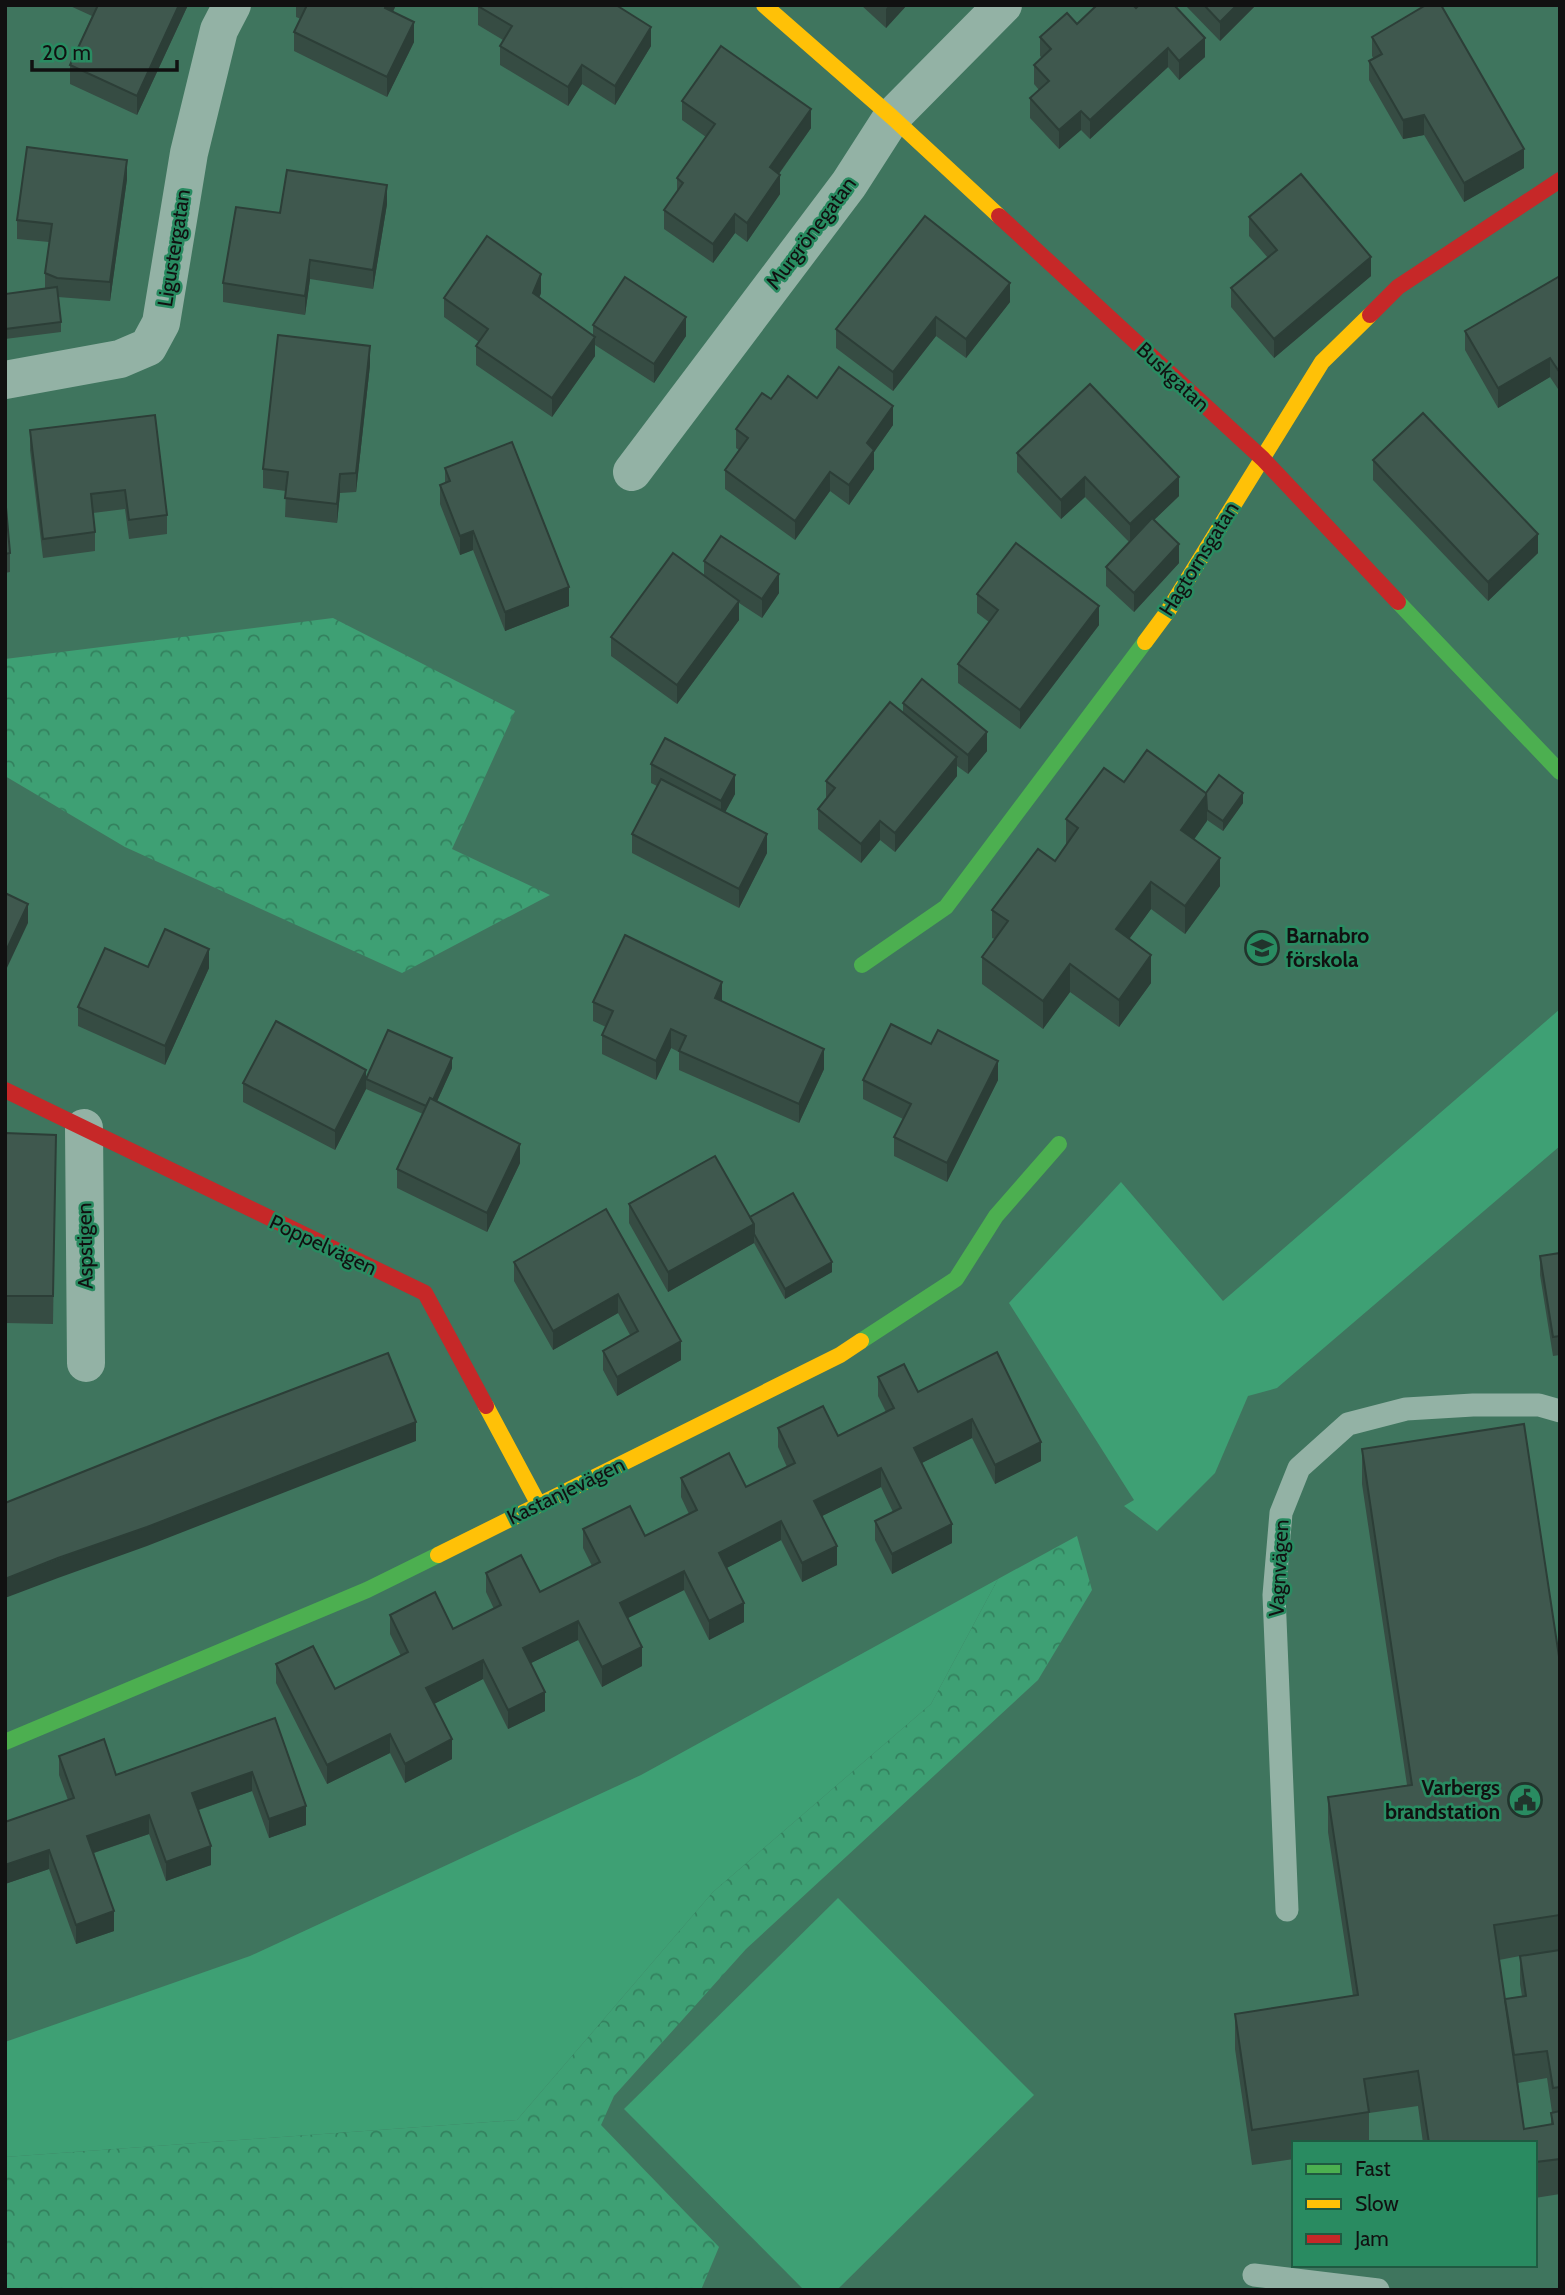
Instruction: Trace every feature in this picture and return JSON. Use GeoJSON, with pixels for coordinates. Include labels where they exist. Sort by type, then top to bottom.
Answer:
{"type":"FeatureCollection","features":[{"type":"Feature","properties":{"kind":"street","name":"Ligustergatan"},"geometry":{"type":"LineString","coordinates":[[5,380],[120,359],[148,347],[161,323],[189,153],[219,30],[232,5]]}},
{"type":"Feature","properties":{"kind":"street","name":"Buskgatan"},"geometry":{"type":"LineString","coordinates":[[764,5],[892,117],[1262,459],[1560,772]]}},
{"type":"Feature","properties":{"kind":"street","name":"Murgrönegatan"},"geometry":{"type":"LineString","coordinates":[[632,472],[849,184],[892,117],[1003,5]]}},
{"type":"Feature","properties":{"kind":"street","name":"Hagtornsgatan"},"geometry":{"type":"LineString","coordinates":[[862,965],[946,907],[1168,611],[1322,362],[1398,287],[1560,180]]}},
{"type":"Feature","properties":{"kind":"street","name":"Poppelvägen"},"geometry":{"type":"LineString","coordinates":[[5,1090],[425,1293],[539,1505]]}},
{"type":"Feature","properties":{"kind":"street","name":"Aspstigen"},"geometry":{"type":"LineString","coordinates":[[83,1128],[86,1363]]}},
{"type":"Feature","properties":{"kind":"street","name":"Kastanjevägen"},"geometry":{"type":"LineString","coordinates":[[5,1742],[366,1590],[840,1354],[956,1279],[996,1216],[1059,1144]]}},
{"type":"Feature","properties":{"kind":"lane","name":"Vagnvägen"},"geometry":{"type":"LineString","coordinates":[[1287,1910],[1274,1594],[1280,1513],[1299,1468],[1348,1424],[1406,1409],[1539,1405],[1560,1411]]}},
{"type":"Feature","properties":{"kind":"lane"},"geometry":{"type":"LineString","coordinates":[[1254,2275],[1378,2290]]}},
{"type":"Feature","properties":{"kind":"green space"},"geometry":{"type":"Polygon","coordinates":[[[333,618],[515,711],[452,849],[550,895],[402,973],[125,847],[5,776],[5,659],[333,618]]]}},
{"type":"Feature","properties":{"kind":"green space"},"geometry":{"type":"Polygon","coordinates":[[[1560,1009],[1560,1146],[1277,1388],[1248,1396],[1215,1473],[1157,1531],[1124,1506],[1134,1500],[1009,1303],[1121,1182],[1223,1301],[1560,1009]]]}},
{"type":"Feature","properties":{"kind":"green space"},"geometry":{"type":"Polygon","coordinates":[[[1077,1536],[1092,1590],[1038,1680],[746,1949],[614,2096],[601,2125],[719,2247],[701,2290],[5,2290],[5,2157],[517,2120],[713,1892],[931,1704],[998,1579],[1077,1536]]]}},
{"type":"Feature","properties":{"kind":"green space"},"geometry":{"type":"Polygon","coordinates":[[[998,1579],[931,1704],[713,1892],[517,2120],[5,2157],[5,2042],[250,1956],[641,1775],[998,1579]]]}},
{"type":"Feature","properties":{"kind":"green space"},"geometry":{"type":"Polygon","coordinates":[[[838,1898],[1034,2095],[837,2290],[804,2290],[624,2109],[838,1898]]]}},
{"type":"Feature","properties":{"kind":"building"},"geometry":{"type":"Polygon","coordinates":[[[98,5],[179,5],[137,96],[70,65],[98,5]]]}},
{"type":"Feature","properties":{"kind":"building"},"geometry":{"type":"Polygon","coordinates":[[[307,5],[386,5],[385,8],[414,22],[387,77],[294,32],[307,5]]]}},
{"type":"Feature","properties":{"kind":"building"},"geometry":{"type":"Polygon","coordinates":[[[616,5],[651,27],[615,86],[582,65],[568,87],[500,46],[512,26],[478,6],[616,5]]]}},
{"type":"Feature","properties":{"kind":"building"},"geometry":{"type":"Polygon","coordinates":[[[1097,5],[1133,5],[1136,8],[1139,5],[1174,5],[1205,38],[1179,61],[1168,48],[1090,120],[1081,111],[1059,130],[1030,98],[1049,81],[1034,65],[1051,49],[1040,37],[1067,13],[1077,24],[1097,5]]]}},
{"type":"Feature","properties":{"kind":"building"},"geometry":{"type":"Polygon","coordinates":[[[1204,5],[1237,5],[1220,22],[1204,5]]]}},
{"type":"Feature","properties":{"kind":"building"},"geometry":{"type":"Polygon","coordinates":[[[1426,5],[1441,5],[1524,149],[1464,183],[1424,115],[1403,120],[1369,61],[1382,54],[1372,37],[1426,5]]]}},
{"type":"Feature","properties":{"kind":"building"},"geometry":{"type":"Polygon","coordinates":[[[721,46],[811,109],[770,167],[780,175],[747,223],[735,214],[713,244],[664,210],[683,183],[677,178],[715,124],[682,101],[721,46]]]}},
{"type":"Feature","properties":{"kind":"building"},"geometry":{"type":"Polygon","coordinates":[[[27,147],[127,160],[110,282],[57,278],[45,273],[52,224],[17,220],[27,147]]]}},
{"type":"Feature","properties":{"kind":"building"},"geometry":{"type":"Polygon","coordinates":[[[287,170],[387,185],[373,270],[310,260],[305,296],[223,283],[236,207],[280,213],[287,170]]]}},
{"type":"Feature","properties":{"kind":"building"},"geometry":{"type":"Polygon","coordinates":[[[1301,174],[1371,257],[1274,339],[1231,288],[1277,250],[1249,217],[1301,174]]]}},
{"type":"Feature","properties":{"kind":"building"},"geometry":{"type":"Polygon","coordinates":[[[925,216],[1010,283],[966,339],[936,317],[893,372],[836,329],[925,216]]]}},
{"type":"Feature","properties":{"kind":"building"},"geometry":{"type":"Polygon","coordinates":[[[487,236],[541,274],[533,293],[595,337],[552,398],[476,346],[488,329],[444,298],[487,236]]]}},
{"type":"Feature","properties":{"kind":"building"},"geometry":{"type":"Polygon","coordinates":[[[1560,276],[1560,373],[1550,358],[1498,388],[1465,331],[1560,276]]]}},
{"type":"Feature","properties":{"kind":"building"},"geometry":{"type":"Polygon","coordinates":[[[625,277],[686,317],[654,364],[593,325],[625,277]]]}},
{"type":"Feature","properties":{"kind":"building"},"geometry":{"type":"Polygon","coordinates":[[[57,287],[61,322],[5,329],[5,294],[57,287]]]}},
{"type":"Feature","properties":{"kind":"building"},"geometry":{"type":"Polygon","coordinates":[[[278,335],[370,346],[356,473],[340,474],[337,504],[285,498],[288,472],[263,469],[278,335]]]}},
{"type":"Feature","properties":{"kind":"building"},"geometry":{"type":"Polygon","coordinates":[[[839,367],[893,406],[867,443],[874,450],[849,485],[830,472],[795,521],[725,470],[748,438],[736,429],[762,393],[771,399],[788,376],[817,398],[839,367]]]}},
{"type":"Feature","properties":{"kind":"building"},"geometry":{"type":"Polygon","coordinates":[[[1090,384],[1179,477],[1130,524],[1085,477],[1061,500],[1017,453],[1090,384]]]}},
{"type":"Feature","properties":{"kind":"building"},"geometry":{"type":"Polygon","coordinates":[[[1423,413],[1538,534],[1488,582],[1373,460],[1423,413]]]}},
{"type":"Feature","properties":{"kind":"building"},"geometry":{"type":"Polygon","coordinates":[[[155,415],[167,515],[129,520],[125,490],[91,494],[95,532],[43,539],[30,430],[155,415]]]}},
{"type":"Feature","properties":{"kind":"building"},"geometry":{"type":"Polygon","coordinates":[[[512,442],[569,587],[505,612],[473,531],[460,536],[440,485],[450,481],[445,468],[512,442]]]}},
{"type":"Feature","properties":{"kind":"building"},"geometry":{"type":"Polygon","coordinates":[[[5,496],[10,553],[5,554],[5,496]]]}},
{"type":"Feature","properties":{"kind":"building"},"geometry":{"type":"Polygon","coordinates":[[[1152,518],[1179,544],[1134,593],[1106,567],[1152,518]]]}},
{"type":"Feature","properties":{"kind":"building"},"geometry":{"type":"Polygon","coordinates":[[[721,536],[779,574],[762,599],[704,561],[721,536]]]}},
{"type":"Feature","properties":{"kind":"building"},"geometry":{"type":"Polygon","coordinates":[[[1016,543],[1099,606],[1020,710],[958,664],[998,610],[977,594],[1016,543]]]}},
{"type":"Feature","properties":{"kind":"building"},"geometry":{"type":"Polygon","coordinates":[[[673,553],[739,601],[677,685],[611,637],[673,553]]]}},
{"type":"Feature","properties":{"kind":"building"},"geometry":{"type":"Polygon","coordinates":[[[922,679],[987,732],[968,755],[903,703],[922,679]]]}},
{"type":"Feature","properties":{"kind":"building"},"geometry":{"type":"Polygon","coordinates":[[[890,702],[957,757],[895,833],[880,821],[861,844],[818,809],[835,788],[826,781],[890,702]]]}},
{"type":"Feature","properties":{"kind":"building"},"geometry":{"type":"Polygon","coordinates":[[[665,738],[735,775],[721,801],[651,764],[665,738]]]}},
{"type":"Feature","properties":{"kind":"building"},"geometry":{"type":"Polygon","coordinates":[[[1147,750],[1207,794],[1181,830],[1220,858],[1185,906],[1151,882],[1116,929],[1151,955],[1119,1000],[1070,964],[1043,1001],[982,957],[1008,921],[992,910],[1038,849],[1055,861],[1078,828],[1066,819],[1104,768],[1124,782],[1147,750]]]}},
{"type":"Feature","properties":{"kind":"building"},"geometry":{"type":"Polygon","coordinates":[[[1219,775],[1243,793],[1223,821],[1207,810],[1206,793],[1219,775]]]}},
{"type":"Feature","properties":{"kind":"building"},"geometry":{"type":"Polygon","coordinates":[[[661,779],[767,834],[739,889],[632,834],[661,779]]]}},
{"type":"Feature","properties":{"kind":"building"},"geometry":{"type":"Polygon","coordinates":[[[5,893],[28,904],[5,953],[5,893]]]}},
{"type":"Feature","properties":{"kind":"building"},"geometry":{"type":"Polygon","coordinates":[[[165,929],[209,949],[165,1046],[78,1007],[105,948],[148,967],[165,929]]]}},
{"type":"Feature","properties":{"kind":"building"},"geometry":{"type":"Polygon","coordinates":[[[625,935],[722,982],[715,998],[824,1049],[799,1104],[679,1051],[686,1036],[671,1029],[656,1061],[602,1035],[613,1011],[593,1002],[625,935]]]}},
{"type":"Feature","properties":{"kind":"building"},"geometry":{"type":"Polygon","coordinates":[[[276,1021],[366,1070],[335,1131],[243,1083],[276,1021]]]}},
{"type":"Feature","properties":{"kind":"building"},"geometry":{"type":"Polygon","coordinates":[[[891,1024],[931,1044],[938,1030],[998,1061],[947,1163],[894,1137],[911,1104],[863,1080],[891,1024]]]}},
{"type":"Feature","properties":{"kind":"building"},"geometry":{"type":"Polygon","coordinates":[[[388,1030],[452,1058],[433,1100],[430,1098],[426,1106],[366,1079],[388,1030]]]}},
{"type":"Feature","properties":{"kind":"building"},"geometry":{"type":"Polygon","coordinates":[[[430,1098],[520,1144],[487,1213],[397,1169],[430,1098]]]}},
{"type":"Feature","properties":{"kind":"building"},"geometry":{"type":"Polygon","coordinates":[[[5,1133],[56,1135],[53,1296],[5,1296],[5,1133]]]}},
{"type":"Feature","properties":{"kind":"building"},"geometry":{"type":"Polygon","coordinates":[[[715,1156],[754,1224],[668,1272],[629,1204],[715,1156]]]}},
{"type":"Feature","properties":{"kind":"building"},"geometry":{"type":"Polygon","coordinates":[[[793,1193],[832,1262],[785,1289],[754,1234],[754,1224],[750,1217],[793,1193]]]}},
{"type":"Feature","properties":{"kind":"building"},"geometry":{"type":"Polygon","coordinates":[[[606,1209],[681,1341],[617,1377],[603,1351],[638,1331],[618,1294],[553,1331],[514,1262],[606,1209]]]}},
{"type":"Feature","properties":{"kind":"building"},"geometry":{"type":"Polygon","coordinates":[[[1560,1253],[1560,1336],[1553,1337],[1540,1256],[1560,1253]]]}},
{"type":"Feature","properties":{"kind":"building"},"geometry":{"type":"Polygon","coordinates":[[[997,1352],[1041,1442],[995,1465],[972,1419],[914,1448],[952,1524],[892,1554],[875,1521],[901,1508],[881,1468],[814,1501],[837,1546],[802,1563],[781,1521],[719,1553],[744,1603],[709,1621],[684,1571],[620,1603],[642,1647],[602,1667],[578,1621],[523,1648],[545,1692],[508,1710],[483,1660],[426,1688],[452,1739],[405,1764],[390,1734],[327,1765],[276,1664],[313,1646],[335,1689],[408,1652],[390,1615],[435,1592],[453,1629],[501,1605],[486,1573],[521,1555],[540,1592],[600,1562],[583,1529],[630,1506],[645,1536],[697,1510],[681,1478],[729,1453],[746,1487],[795,1463],[778,1428],[823,1406],[838,1436],[894,1408],[878,1377],[904,1364],[918,1392],[997,1352]]]}},
{"type":"Feature","properties":{"kind":"building"},"geometry":{"type":"Polygon","coordinates":[[[388,1353],[416,1422],[5,1579],[5,1503],[388,1353]]]}},
{"type":"Feature","properties":{"kind":"building"},"geometry":{"type":"Polygon","coordinates":[[[1524,1424],[1560,1663],[1560,1915],[1494,1925],[1524,2129],[1553,2124],[1551,2113],[1560,2111],[1560,2159],[1537,2162],[1537,2141],[1429,2141],[1418,2071],[1364,2079],[1369,2112],[1252,2130],[1235,2014],[1358,1995],[1328,1797],[1412,1785],[1362,1449],[1524,1424]]]}},
{"type":"Feature","properties":{"kind":"building"},"geometry":{"type":"Polygon","coordinates":[[[275,1718],[306,1806],[269,1819],[252,1772],[192,1793],[211,1846],[166,1862],[149,1815],[87,1836],[114,1911],[76,1925],[49,1850],[5,1865],[5,1822],[74,1798],[59,1756],[104,1739],[116,1775],[275,1718]]]}},
{"type":"Feature","properties":{"kind":"building"},"geometry":{"type":"Polygon","coordinates":[[[1560,1950],[1560,2087],[1553,2088],[1547,2051],[1514,2055],[1505,1999],[1526,1996],[1520,1956],[1560,1950]]]}},
{"type":"Feature","properties":{"kind":"traffic: fast"},"geometry":{"type":"LineString","coordinates":[[1398,602],[1560,772]]}},
{"type":"Feature","properties":{"kind":"traffic: fast"},"geometry":{"type":"LineString","coordinates":[[862,965],[946,907],[1145,642]]}},
{"type":"Feature","properties":{"kind":"traffic: fast"},"geometry":{"type":"LineString","coordinates":[[861,1341],[956,1279],[996,1216],[1059,1144]]}},
{"type":"Feature","properties":{"kind":"traffic: fast"},"geometry":{"type":"LineString","coordinates":[[5,1742],[367,1590],[438,1555]]}},
{"type":"Feature","properties":{"kind":"traffic: slow"},"geometry":{"type":"LineString","coordinates":[[764,5],[892,117],[999,216]]}},
{"type":"Feature","properties":{"kind":"traffic: slow"},"geometry":{"type":"LineString","coordinates":[[1145,642],[1168,611],[1322,362],[1370,315]]}},
{"type":"Feature","properties":{"kind":"traffic: slow"},"geometry":{"type":"LineString","coordinates":[[438,1555],[840,1355],[861,1341]]}},
{"type":"Feature","properties":{"kind":"traffic: slow"},"geometry":{"type":"LineString","coordinates":[[486,1406],[539,1505]]}},
{"type":"Feature","properties":{"kind":"traffic: jam"},"geometry":{"type":"LineString","coordinates":[[1370,315],[1398,287],[1560,180]]}},
{"type":"Feature","properties":{"kind":"traffic: jam"},"geometry":{"type":"LineString","coordinates":[[999,216],[1263,459],[1398,602]]}},
{"type":"Feature","properties":{"kind":"traffic: jam"},"geometry":{"type":"LineString","coordinates":[[5,1090],[425,1293],[486,1406]]}},
{"type":"Feature","properties":{"kind":"place","name":"Barnabro förskola"},"geometry":{"type":"Point","coordinates":[1262,948]}},
{"type":"Feature","properties":{"kind":"place","name":"Varbergs brandstation"},"geometry":{"type":"Point","coordinates":[1525,1800]}}]}
